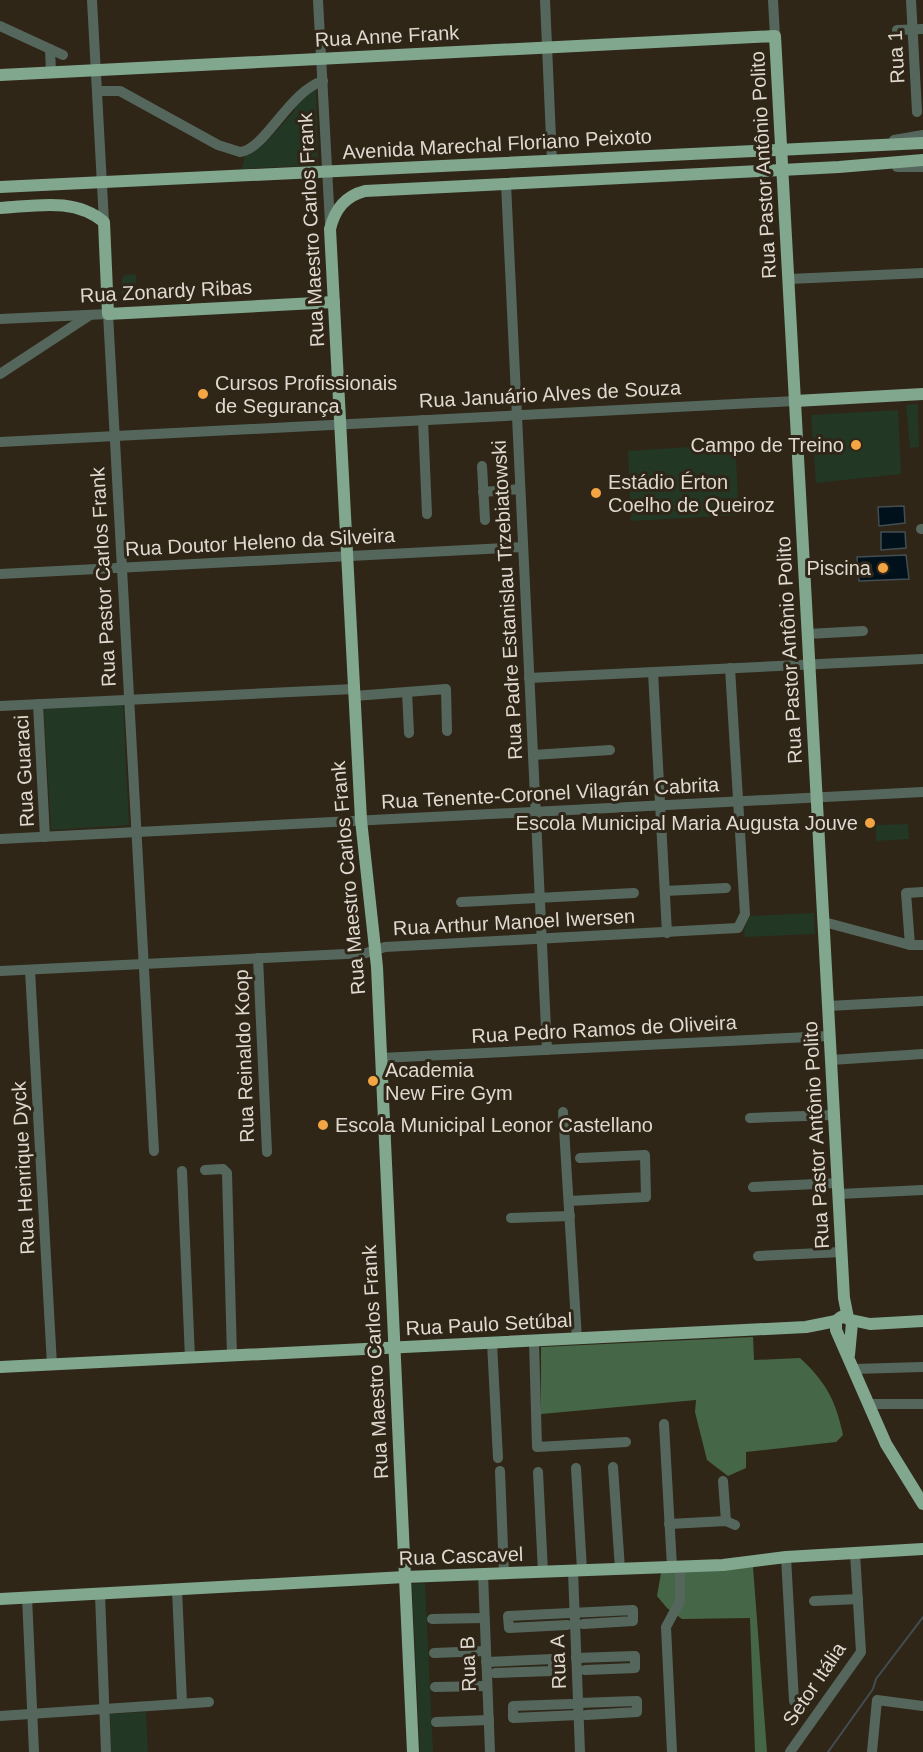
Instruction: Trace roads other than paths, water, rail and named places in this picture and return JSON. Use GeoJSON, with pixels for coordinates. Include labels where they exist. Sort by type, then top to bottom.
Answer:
{"type":"FeatureCollection","features":[{"type":"Feature","properties":{"kind":"main road","name":"Rua Anne Frank"},"geometry":{"type":"LineString","coordinates":[[0,75],[775,36]]}},
{"type":"Feature","properties":{"kind":"main road","name":"Rua Pastor Antônio Polito"},"geometry":{"type":"LineString","coordinates":[[775,36],[845,1325],[849,1355],[869,1404],[892,1454],[923,1504]]}},
{"type":"Feature","properties":{"kind":"main road","name":"Avenida Marechal Floriano Peixoto"},"geometry":{"type":"LineString","coordinates":[[0,187],[102,182],[328,177],[552,161],[923,143]]}},
{"type":"Feature","properties":{"kind":"main road","name":"Avenida Marechal Floriano Peixoto"},"geometry":{"type":"LineString","coordinates":[[330,229],[339,207],[359,193],[839,167],[923,160]]}},
{"type":"Feature","properties":{"kind":"main road"},"geometry":{"type":"LineString","coordinates":[[0,208],[76,206],[104,222]]}},
{"type":"Feature","properties":{"kind":"main road","name":"Rua Pastor Carlos Frank"},"geometry":{"type":"LineString","coordinates":[[104,222],[108,314]]}},
{"type":"Feature","properties":{"kind":"main road","name":"Rua Maestro Carlos Frank"},"geometry":{"type":"LineString","coordinates":[[330,229],[361,820],[375,950],[381,1058],[413,1752]]}},
{"type":"Feature","properties":{"kind":"main road","name":"Rua Zonardy Ribas"},"geometry":{"type":"LineString","coordinates":[[108,314],[334,302]]}},
{"type":"Feature","properties":{"kind":"main road","name":"Rua Januário Alves de Souza"},"geometry":{"type":"LineString","coordinates":[[795,401],[923,394]]}},
{"type":"Feature","properties":{"kind":"main road","name":"Rua Paulo Setúbal"},"geometry":{"type":"LineString","coordinates":[[0,1367],[923,1322]]}},
{"type":"Feature","properties":{"kind":"main road","name":"Rua Cascavel"},"geometry":{"type":"LineString","coordinates":[[0,1599],[405,1577],[676,1567],[786,1557],[923,1549]]}},
{"type":"Feature","properties":{"kind":"street","name":"Rua Pastor Carlos Frank"},"geometry":{"type":"LineString","coordinates":[[92,0],[104,222]]}},
{"type":"Feature","properties":{"kind":"street","name":"Rua Maestro Carlos Frank"},"geometry":{"type":"LineString","coordinates":[[318,0],[330,229]]}},
{"type":"Feature","properties":{"kind":"street"},"geometry":{"type":"LineString","coordinates":[[545,0],[552,161]]}},
{"type":"Feature","properties":{"kind":"street","name":"Rua Pastor Antônio Polito"},"geometry":{"type":"LineString","coordinates":[[773,0],[775,36]]}},
{"type":"Feature","properties":{"kind":"street","name":"Rua 1"},"geometry":{"type":"LineString","coordinates":[[911,0],[918,29],[918,112]]}},
{"type":"Feature","properties":{"kind":"street"},"geometry":{"type":"LineString","coordinates":[[0,26],[63,55]]}},
{"type":"Feature","properties":{"kind":"street"},"geometry":{"type":"LineString","coordinates":[[897,30],[918,29]]}},
{"type":"Feature","properties":{"kind":"street"},"geometry":{"type":"LineString","coordinates":[[50,49],[51,72]]}},
{"type":"Feature","properties":{"kind":"street"},"geometry":{"type":"LineString","coordinates":[[97,91],[120,91],[218,146],[245,152],[253,147],[303,90],[322,81]]}},
{"type":"Feature","properties":{"kind":"street"},"geometry":{"type":"LineString","coordinates":[[856,146],[923,135]]}},
{"type":"Feature","properties":{"kind":"street"},"geometry":{"type":"LineString","coordinates":[[839,167],[923,167]]}},
{"type":"Feature","properties":{"kind":"street","name":"Rua Padre Estanislau Trzebiatowski"},"geometry":{"type":"LineString","coordinates":[[506,184],[547,1050]]}},
{"type":"Feature","properties":{"kind":"street"},"geometry":{"type":"LineString","coordinates":[[789,279],[923,273]]}},
{"type":"Feature","properties":{"kind":"street"},"geometry":{"type":"LineString","coordinates":[[0,374],[90,314]]}},
{"type":"Feature","properties":{"kind":"street","name":"Rua Pastor Carlos Frank"},"geometry":{"type":"LineString","coordinates":[[108,314],[154,1151]]}},
{"type":"Feature","properties":{"kind":"street","name":"Rua Zonardy Ribas"},"geometry":{"type":"LineString","coordinates":[[0,319],[108,314]]}},
{"type":"Feature","properties":{"kind":"street","name":"Rua Januário Alves de Souza"},"geometry":{"type":"LineString","coordinates":[[0,441],[795,401]]}},
{"type":"Feature","properties":{"kind":"street"},"geometry":{"type":"LineString","coordinates":[[423,420],[427,514]]}},
{"type":"Feature","properties":{"kind":"street"},"geometry":{"type":"LineString","coordinates":[[482,466],[485,520]]}},
{"type":"Feature","properties":{"kind":"street"},"geometry":{"type":"LineString","coordinates":[[483,492],[520,489]]}},
{"type":"Feature","properties":{"kind":"street","name":"Rua Doutor Heleno da Silveira"},"geometry":{"type":"LineString","coordinates":[[0,574],[523,547]]}},
{"type":"Feature","properties":{"kind":"street"},"geometry":{"type":"LineString","coordinates":[[808,634],[863,631]]}},
{"type":"Feature","properties":{"kind":"street"},"geometry":{"type":"LineString","coordinates":[[529,678],[923,659]]}},
{"type":"Feature","properties":{"kind":"street"},"geometry":{"type":"LineString","coordinates":[[730,669],[738,801]]}},
{"type":"Feature","properties":{"kind":"street"},"geometry":{"type":"LineString","coordinates":[[653,672],[667,933]]}},
{"type":"Feature","properties":{"kind":"street"},"geometry":{"type":"LineString","coordinates":[[0,706],[446,689],[447,731]]}},
{"type":"Feature","properties":{"kind":"street"},"geometry":{"type":"LineString","coordinates":[[407,692],[410,733]]}},
{"type":"Feature","properties":{"kind":"street","name":"Rua Guaraci"},"geometry":{"type":"LineString","coordinates":[[38,704],[45,837]]}},
{"type":"Feature","properties":{"kind":"street"},"geometry":{"type":"LineString","coordinates":[[533,755],[610,750]]}},
{"type":"Feature","properties":{"kind":"street","name":"Rua Tenente-Coronel Vilagrán Cabrita"},"geometry":{"type":"LineString","coordinates":[[0,839],[923,792]]}},
{"type":"Feature","properties":{"kind":"street","name":"Rua Arthur Manoel Iwersen"},"geometry":{"type":"LineString","coordinates":[[0,972],[366,953],[385,947],[733,929],[742,924],[745,914],[738,801]]}},
{"type":"Feature","properties":{"kind":"street"},"geometry":{"type":"LineString","coordinates":[[664,891],[726,888]]}},
{"type":"Feature","properties":{"kind":"street"},"geometry":{"type":"LineString","coordinates":[[910,945],[906,893],[923,892]]}},
{"type":"Feature","properties":{"kind":"street"},"geometry":{"type":"LineString","coordinates":[[461,902],[634,893]]}},
{"type":"Feature","properties":{"kind":"street"},"geometry":{"type":"LineString","coordinates":[[824,922],[910,945],[923,945]]}},
{"type":"Feature","properties":{"kind":"street","name":"Rua Reinaldo Koop"},"geometry":{"type":"LineString","coordinates":[[258,958],[267,1152]]}},
{"type":"Feature","properties":{"kind":"street","name":"Rua Henrique Dyck"},"geometry":{"type":"LineString","coordinates":[[30,970],[52,1365]]}},
{"type":"Feature","properties":{"kind":"street"},"geometry":{"type":"LineString","coordinates":[[828,1006],[923,1001]]}},
{"type":"Feature","properties":{"kind":"street","name":"Rua Pedro Ramos de Oliveira"},"geometry":{"type":"LineString","coordinates":[[381,1058],[830,1036]]}},
{"type":"Feature","properties":{"kind":"street"},"geometry":{"type":"LineString","coordinates":[[831,1060],[923,1054]]}},
{"type":"Feature","properties":{"kind":"street"},"geometry":{"type":"LineString","coordinates":[[563,1112],[577,1339]]}},
{"type":"Feature","properties":{"kind":"street"},"geometry":{"type":"LineString","coordinates":[[750,1118],[834,1115]]}},
{"type":"Feature","properties":{"kind":"street"},"geometry":{"type":"LineString","coordinates":[[569,1201],[646,1197],[645,1155],[580,1158]]}},
{"type":"Feature","properties":{"kind":"street"},"geometry":{"type":"LineString","coordinates":[[205,1170],[223,1169],[227,1173],[232,1356]]}},
{"type":"Feature","properties":{"kind":"street"},"geometry":{"type":"LineString","coordinates":[[182,1171],[190,1358]]}},
{"type":"Feature","properties":{"kind":"street"},"geometry":{"type":"LineString","coordinates":[[753,1187],[923,1190]]}},
{"type":"Feature","properties":{"kind":"street"},"geometry":{"type":"LineString","coordinates":[[511,1218],[570,1215]]}},
{"type":"Feature","properties":{"kind":"street"},"geometry":{"type":"LineString","coordinates":[[758,1256],[842,1252]]}},
{"type":"Feature","properties":{"kind":"street"},"geometry":{"type":"LineString","coordinates":[[534,1341],[537,1447],[626,1442]]}},
{"type":"Feature","properties":{"kind":"street"},"geometry":{"type":"LineString","coordinates":[[492,1343],[498,1458]]}},
{"type":"Feature","properties":{"kind":"street"},"geometry":{"type":"LineString","coordinates":[[854,1369],[923,1367]]}},
{"type":"Feature","properties":{"kind":"street"},"geometry":{"type":"LineString","coordinates":[[869,1404],[923,1404]]}},
{"type":"Feature","properties":{"kind":"street"},"geometry":{"type":"LineString","coordinates":[[664,1424],[669,1524],[680,1601],[666,1627],[672,1752]]}},
{"type":"Feature","properties":{"kind":"street"},"geometry":{"type":"LineString","coordinates":[[613,1467],[620,1569]]}},
{"type":"Feature","properties":{"kind":"street","name":"Rua A"},"geometry":{"type":"LineString","coordinates":[[576,1468],[576,1710],[580,1752]]}},
{"type":"Feature","properties":{"kind":"street"},"geometry":{"type":"LineString","coordinates":[[500,1471],[504,1574]]}},
{"type":"Feature","properties":{"kind":"street"},"geometry":{"type":"LineString","coordinates":[[538,1472],[543,1572]]}},
{"type":"Feature","properties":{"kind":"street"},"geometry":{"type":"LineString","coordinates":[[669,1524],[730,1523],[723,1481]]}},
{"type":"Feature","properties":{"kind":"street","name":"Setor Itália"},"geometry":{"type":"LineString","coordinates":[[790,1752],[859,1657],[861,1647],[855,1553]]}},
{"type":"Feature","properties":{"kind":"street"},"geometry":{"type":"LineString","coordinates":[[786,1557],[794,1701]]}},
{"type":"Feature","properties":{"kind":"street","name":"Rua B"},"geometry":{"type":"LineString","coordinates":[[483,1574],[490,1752]]}},
{"type":"Feature","properties":{"kind":"street"},"geometry":{"type":"LineString","coordinates":[[177,1589],[182,1703]]}},
{"type":"Feature","properties":{"kind":"street"},"geometry":{"type":"LineString","coordinates":[[100,1593],[106,1752]]}},
{"type":"Feature","properties":{"kind":"street"},"geometry":{"type":"LineString","coordinates":[[27,1597],[34,1752]]}},
{"type":"Feature","properties":{"kind":"street"},"geometry":{"type":"LineString","coordinates":[[814,1601],[858,1599]]}},
{"type":"Feature","properties":{"kind":"street"},"geometry":{"type":"LineString","coordinates":[[432,1619],[484,1618]]}},
{"type":"Feature","properties":{"kind":"street"},"geometry":{"type":"LineString","coordinates":[[434,1653],[486,1656],[500,1661],[553,1659],[553,1671],[495,1673]]}},
{"type":"Feature","properties":{"kind":"street"},"geometry":{"type":"LineString","coordinates":[[576,1658],[635,1656],[635,1668],[585,1670]]}},
{"type":"Feature","properties":{"kind":"street"},"geometry":{"type":"LineString","coordinates":[[591,1658],[600,1669]]}},
{"type":"Feature","properties":{"kind":"street"},"geometry":{"type":"LineString","coordinates":[[500,1661],[510,1672]]}},
{"type":"Feature","properties":{"kind":"street"},"geometry":{"type":"LineString","coordinates":[[435,1687],[487,1686]]}},
{"type":"Feature","properties":{"kind":"street"},"geometry":{"type":"LineString","coordinates":[[872,1752],[877,1700],[923,1706]]}},
{"type":"Feature","properties":{"kind":"street"},"geometry":{"type":"LineString","coordinates":[[576,1710],[513,1718],[513,1706],[556,1704],[576,1710],[601,1714],[637,1713],[637,1701],[590,1703],[576,1710]]}},
{"type":"Feature","properties":{"kind":"street"},"geometry":{"type":"LineString","coordinates":[[0,1716],[209,1702]]}},
{"type":"Feature","properties":{"kind":"street"},"geometry":{"type":"LineString","coordinates":[[590,1703],[601,1714]]}},
{"type":"Feature","properties":{"kind":"street"},"geometry":{"type":"LineString","coordinates":[[436,1722],[489,1720]]}},
{"type":"Feature","properties":{"kind":"water","name":"Piscina"},"geometry":{"type":"Polygon","coordinates":[[[904,506],[905,523],[879,526],[878,507],[904,506]]]}},
{"type":"Feature","properties":{"kind":"water","name":"Piscina"},"geometry":{"type":"Polygon","coordinates":[[[881,532],[905,532],[906,548],[881,550],[881,532]]]}},
{"type":"Feature","properties":{"kind":"water","name":"Piscina"},"geometry":{"type":"Polygon","coordinates":[[[906,555],[909,579],[859,581],[857,557],[906,555]]]}},
{"type":"Feature","properties":{"kind":"waterway"},"geometry":{"type":"LineString","coordinates":[[828,1752],[873,1689],[876,1679],[923,1617]]}},
{"type":"Feature","properties":{"kind":"place","name":"Cursos Profissionais de Segurança"},"geometry":{"type":"Point","coordinates":[203,394]}},
{"type":"Feature","properties":{"kind":"place","name":"Campo de Treino"},"geometry":{"type":"Point","coordinates":[856,445]}},
{"type":"Feature","properties":{"kind":"place","name":"Estádio Érton Coelho de Queiroz"},"geometry":{"type":"Point","coordinates":[596,493]}},
{"type":"Feature","properties":{"kind":"place","name":"Piscina"},"geometry":{"type":"Point","coordinates":[883,568]}},
{"type":"Feature","properties":{"kind":"place","name":"Escola Municipal Maria Augusta Jouve"},"geometry":{"type":"Point","coordinates":[870,823]}},
{"type":"Feature","properties":{"kind":"place","name":"Academia New Fire Gym"},"geometry":{"type":"Point","coordinates":[373,1081]}},
{"type":"Feature","properties":{"kind":"place","name":"Escola Municipal Leonor Castellano"},"geometry":{"type":"Point","coordinates":[323,1125]}}]}
